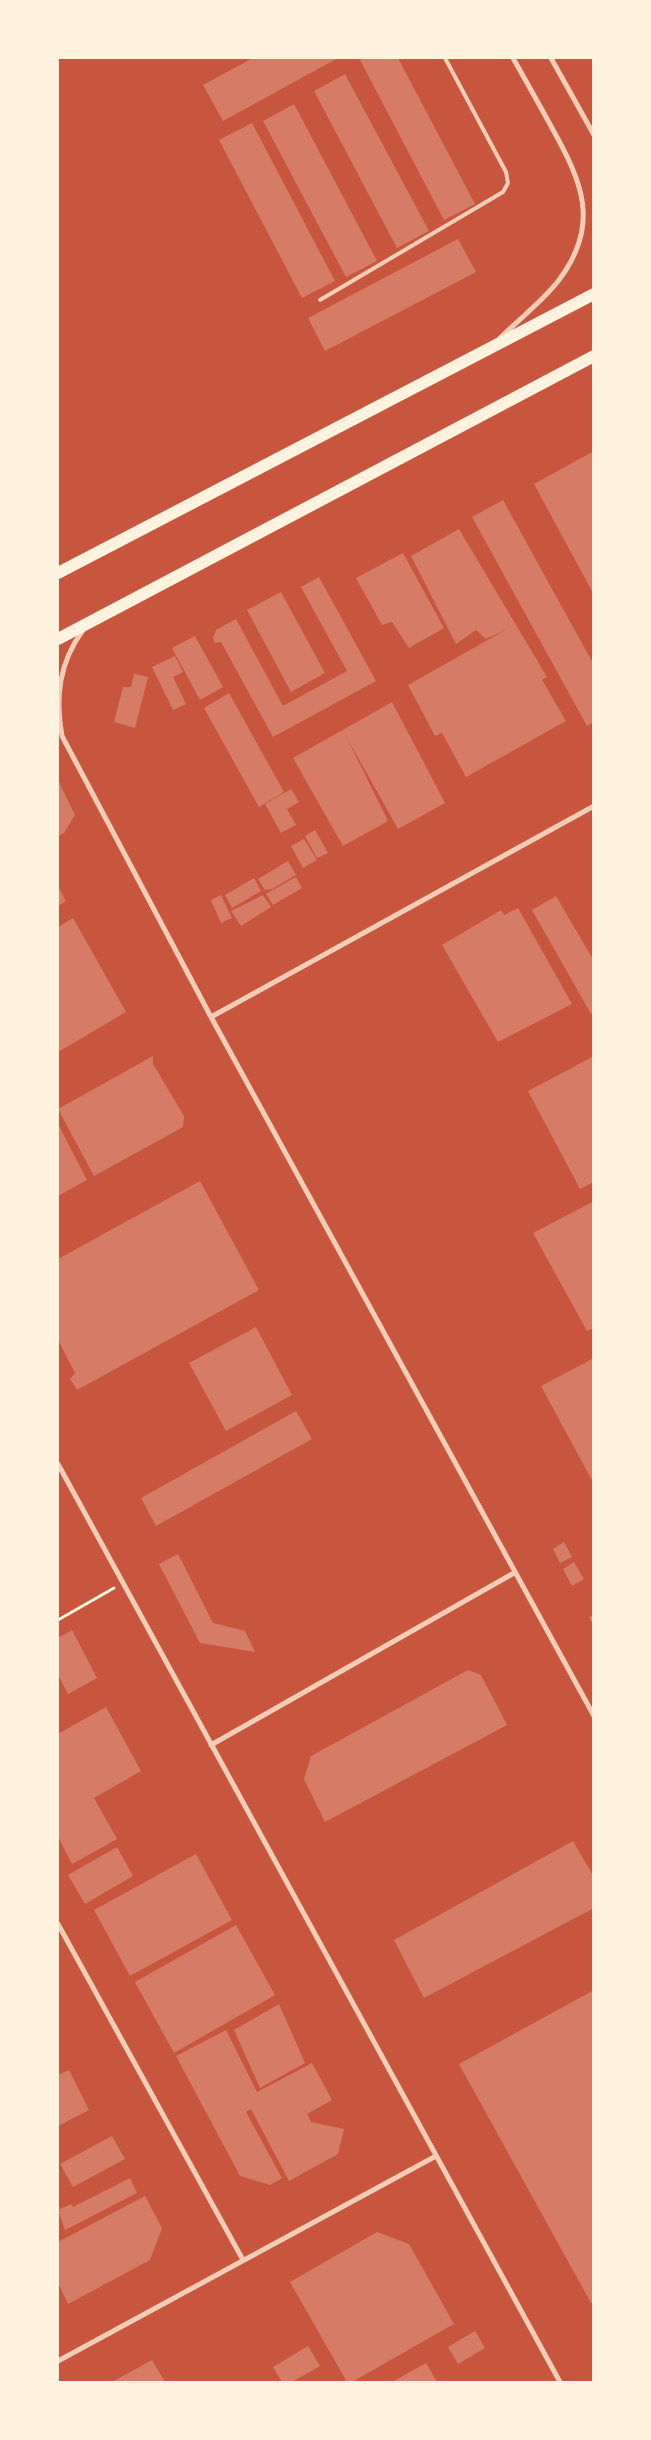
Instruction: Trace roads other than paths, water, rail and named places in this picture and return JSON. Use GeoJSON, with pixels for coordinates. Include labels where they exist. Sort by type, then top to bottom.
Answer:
{"type":"FeatureCollection","features":[{"type":"Feature","properties":{"kind":"main road"},"geometry":{"type":"LineString","coordinates":[[58,573],[594,294]]}},
{"type":"Feature","properties":{"kind":"main road"},"geometry":{"type":"LineString","coordinates":[[58,638],[594,356]]}},
{"type":"Feature","properties":{"kind":"street"},"geometry":{"type":"LineString","coordinates":[[486,350],[558,281],[573,259],[582,234],[584,208],[580,182],[569,158],[513,58]]}},
{"type":"Feature","properties":{"kind":"street"},"geometry":{"type":"LineString","coordinates":[[551,58],[594,135]]}},
{"type":"Feature","properties":{"kind":"street"},"geometry":{"type":"LineString","coordinates":[[87,624],[73,643],[64,665],[58,688],[60,734],[211,1017],[594,1716]]}},
{"type":"Feature","properties":{"kind":"street"},"geometry":{"type":"LineString","coordinates":[[211,1017],[594,806]]}},
{"type":"Feature","properties":{"kind":"street"},"geometry":{"type":"LineString","coordinates":[[58,1464],[560,2382]]}},
{"type":"Feature","properties":{"kind":"street"},"geometry":{"type":"LineString","coordinates":[[211,1744],[514,1573]]}},
{"type":"Feature","properties":{"kind":"street"},"geometry":{"type":"LineString","coordinates":[[58,1924],[243,2260]]}},
{"type":"Feature","properties":{"kind":"street"},"geometry":{"type":"LineString","coordinates":[[58,2361],[436,2156]]}},
{"type":"Feature","properties":{"kind":"lane"},"geometry":{"type":"LineString","coordinates":[[320,300],[503,192],[508,183],[506,172],[445,58]]}}]}
